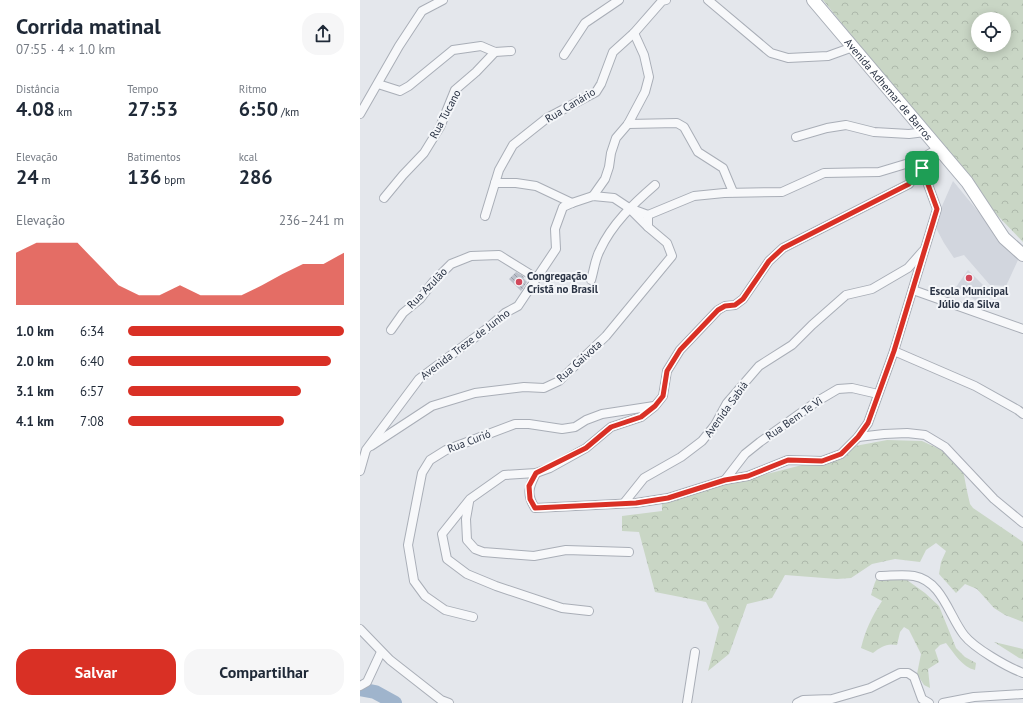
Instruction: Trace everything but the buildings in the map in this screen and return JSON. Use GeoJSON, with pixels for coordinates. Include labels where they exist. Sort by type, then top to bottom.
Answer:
{"type":"FeatureCollection","features":[{"type":"Feature","properties":{"kind":"street"},"geometry":{"type":"LineString","coordinates":[[360,114],[399,46],[422,11],[442,0]]}},
{"type":"Feature","properties":{"kind":"street"},"geometry":{"type":"LineString","coordinates":[[564,55],[585,23],[619,0]]}},
{"type":"Feature","properties":{"kind":"street","name":"Rua Canário"},"geometry":{"type":"LineString","coordinates":[[485,216],[499,170],[513,145],[547,118],[596,92],[601,84],[613,52],[634,33],[662,1],[666,0]]}},
{"type":"Feature","properties":{"kind":"street"},"geometry":{"type":"LineString","coordinates":[[708,0],[771,53],[788,58],[828,56],[853,47]]}},
{"type":"Feature","properties":{"kind":"street","name":"Avenida Adhemar de Barros"},"geometry":{"type":"LineString","coordinates":[[812,0],[968,182],[1004,238],[1023,255]]}},
{"type":"Feature","properties":{"kind":"street"},"geometry":{"type":"LineString","coordinates":[[593,196],[605,179],[616,138],[628,124],[645,92],[649,77],[644,55],[634,33]]}},
{"type":"Feature","properties":{"kind":"street"},"geometry":{"type":"LineString","coordinates":[[378,84],[400,91],[410,86],[453,50],[481,46],[495,52],[512,51]]}},
{"type":"Feature","properties":{"kind":"street","name":"Rua Tucano"},"geometry":{"type":"LineString","coordinates":[[384,198],[424,153],[440,127],[455,90],[476,72],[495,52]]}},
{"type":"Feature","properties":{"kind":"street"},"geometry":{"type":"LineString","coordinates":[[628,124],[677,124],[684,127],[698,152],[723,168],[733,192]]}},
{"type":"Feature","properties":{"kind":"street"},"geometry":{"type":"LineString","coordinates":[[796,137],[827,128],[846,126],[874,132],[909,134],[925,132]]}},
{"type":"Feature","properties":{"kind":"street"},"geometry":{"type":"LineString","coordinates":[[589,611],[562,608],[496,586],[467,574],[447,559],[442,534],[470,499],[504,475],[536,473],[586,448],[611,427],[641,417],[655,406],[663,396],[667,371],[680,350],[718,310],[725,306],[735,305],[743,299],[769,261],[783,248],[909,184],[921,164],[939,148]]}},
{"type":"Feature","properties":{"kind":"street"},"geometry":{"type":"LineString","coordinates":[[629,208],[648,215],[694,196],[733,192],[782,192],[824,174],[879,172],[921,164]]}},
{"type":"Feature","properties":{"kind":"street"},"geometry":{"type":"LineString","coordinates":[[536,473],[529,486],[530,499],[535,508],[624,503],[668,498],[725,480],[748,476],[788,460],[822,461],[841,454],[858,437],[868,423],[894,351],[937,209],[921,164]]}},
{"type":"Feature","properties":{"kind":"street"},"geometry":{"type":"LineString","coordinates":[[495,183],[516,183],[536,186],[572,202],[593,196],[614,198],[629,208],[648,227]]}},
{"type":"Feature","properties":{"kind":"street"},"geometry":{"type":"LineString","coordinates":[[591,280],[599,252],[607,236],[629,208],[655,184]]}},
{"type":"Feature","properties":{"kind":"street","name":"Avenida Treze de Junho"},"geometry":{"type":"LineString","coordinates":[[366,450],[419,379],[489,327],[505,313],[518,306],[556,249],[556,229],[564,207],[572,202]]}},
{"type":"Feature","properties":{"kind":"street"},"geometry":{"type":"LineString","coordinates":[[648,215],[648,227]]}},
{"type":"Feature","properties":{"kind":"street","name":"Rua Gaivota"},"geometry":{"type":"LineString","coordinates":[[366,450],[432,406],[475,392],[524,387],[544,388],[559,381],[606,336],[672,256],[667,243],[648,227]]}},
{"type":"Feature","properties":{"kind":"street","name":"Avenida Sabiá"},"geometry":{"type":"LineString","coordinates":[[624,503],[644,478],[681,457],[702,441],[715,425],[727,403],[759,366],[792,345],[846,295],[872,289],[908,268],[925,249]]}},
{"type":"Feature","properties":{"kind":"street","name":"Rua Azulão"},"geometry":{"type":"LineString","coordinates":[[391,330],[403,313],[420,299],[433,282],[451,264],[472,256],[499,255],[536,278]]}},
{"type":"Feature","properties":{"kind":"street"},"geometry":{"type":"LineString","coordinates":[[913,290],[1023,329]]}},
{"type":"Feature","properties":{"kind":"street"},"geometry":{"type":"LineString","coordinates":[[894,351],[975,386],[1023,414]]}},
{"type":"Feature","properties":{"kind":"street","name":"Rua Bem Te Vi"},"geometry":{"type":"LineString","coordinates":[[725,480],[745,454],[816,402],[838,389],[852,388],[878,394]]}},
{"type":"Feature","properties":{"kind":"street","name":"Rua Curió"},"geometry":{"type":"LineString","coordinates":[[473,617],[445,610],[425,596],[414,581],[408,545],[422,473],[430,460],[446,450],[515,424],[529,424],[562,429],[575,427],[586,420],[602,414],[655,406]]}},
{"type":"Feature","properties":{"kind":"street"},"geometry":{"type":"LineString","coordinates":[[858,437],[899,434],[925,435],[945,447],[994,499],[1023,523]]}},
{"type":"Feature","properties":{"kind":"street"},"geometry":{"type":"LineString","coordinates":[[360,470],[366,450]]}},
{"type":"Feature","properties":{"kind":"street"},"geometry":{"type":"LineString","coordinates":[[470,499],[466,519],[467,540],[475,549],[483,552],[534,556],[566,550],[629,552]]}},
{"type":"Feature","properties":{"kind":"street"},"geometry":{"type":"LineString","coordinates":[[880,576],[914,576],[927,582],[938,592],[964,636],[981,650],[1023,673]]}},
{"type":"Feature","properties":{"kind":"street"},"geometry":{"type":"LineString","coordinates":[[360,629],[381,652],[440,700],[449,703]]}},
{"type":"Feature","properties":{"kind":"street"},"geometry":{"type":"LineString","coordinates":[[364,684],[381,652]]}},
{"type":"Feature","properties":{"kind":"street"},"geometry":{"type":"LineString","coordinates":[[687,703],[695,652]]}},
{"type":"Feature","properties":{"kind":"street"},"geometry":{"type":"LineString","coordinates":[[797,703],[804,700],[832,699],[870,688],[900,673],[908,673],[914,677],[922,699],[929,703]]}},
{"type":"Feature","properties":{"kind":"street"},"geometry":{"type":"LineString","coordinates":[[943,703],[974,697],[1023,694]]}},
{"type":"Feature","properties":{"kind":"shaded area"},"geometry":{"type":"Polygon","coordinates":[[[953,181],[1018,260],[1006,286],[990,285],[964,255],[954,258],[936,228],[942,206],[953,181]]]}},
{"type":"Feature","properties":{"kind":"shaded area","name":"Escola Municipal Júlio da Silva"},"geometry":{"type":"Polygon","coordinates":[[[968,270],[984,286],[978,302],[956,287],[968,270]]]}},
{"type":"Feature","properties":{"kind":"green space"},"geometry":{"type":"Polygon","coordinates":[[[823,0],[1023,0],[1023,242],[998,216],[823,0]]]}},
{"type":"Feature","properties":{"kind":"green space"},"geometry":{"type":"Polygon","coordinates":[[[887,440],[922,441],[944,451],[963,470],[970,504],[973,508],[1023,542],[1023,622],[1005,615],[994,608],[977,589],[965,584],[956,593],[939,574],[941,562],[946,551],[936,543],[926,550],[920,562],[895,559],[872,564],[851,578],[837,579],[785,575],[772,598],[747,604],[729,654],[708,671],[719,627],[706,602],[655,592],[639,532],[622,531],[622,516],[662,511],[662,501],[802,465],[820,465],[837,460],[855,446],[887,440]]]}},
{"type":"Feature","properties":{"kind":"green space"},"geometry":{"type":"Polygon","coordinates":[[[888,571],[895,572],[900,575],[925,593],[939,606],[956,648],[965,657],[976,663],[975,670],[962,663],[946,643],[940,645],[935,650],[939,662],[928,669],[930,688],[924,685],[917,674],[921,654],[909,630],[904,627],[900,632],[897,645],[884,646],[873,653],[861,648],[869,624],[882,601],[871,595],[875,583],[880,574],[888,571]]]}},
{"type":"Feature","properties":{"kind":"green space"},"geometry":{"type":"Polygon","coordinates":[[[994,642],[1023,649],[1023,659],[1019,658],[994,642]]]}},
{"type":"Feature","properties":{"kind":"waterway"},"geometry":{"type":"LineString","coordinates":[[360,689],[375,692],[395,703]]}},
{"type":"Feature","properties":{"kind":"place","name":"Escola Municipal Júlio da Silva"},"geometry":{"type":"Point","coordinates":[969,278]}},
{"type":"Feature","properties":{"kind":"place","name":"Congregação Cristã no Brasil"},"geometry":{"type":"Point","coordinates":[519,282]}},
{"type":"Feature","properties":{"kind":"route"},"geometry":{"type":"LineString","coordinates":[[922,168],[937,209],[894,351],[868,423],[858,437],[841,454],[822,461],[788,460],[748,476],[725,480],[668,498],[636,503],[535,508],[530,499],[529,486],[536,473],[550,468],[586,448],[611,427],[641,417],[655,406],[663,396],[667,371],[680,350],[718,310],[725,306],[735,305],[743,299],[769,261],[783,248],[909,184],[922,168]]}}]}
